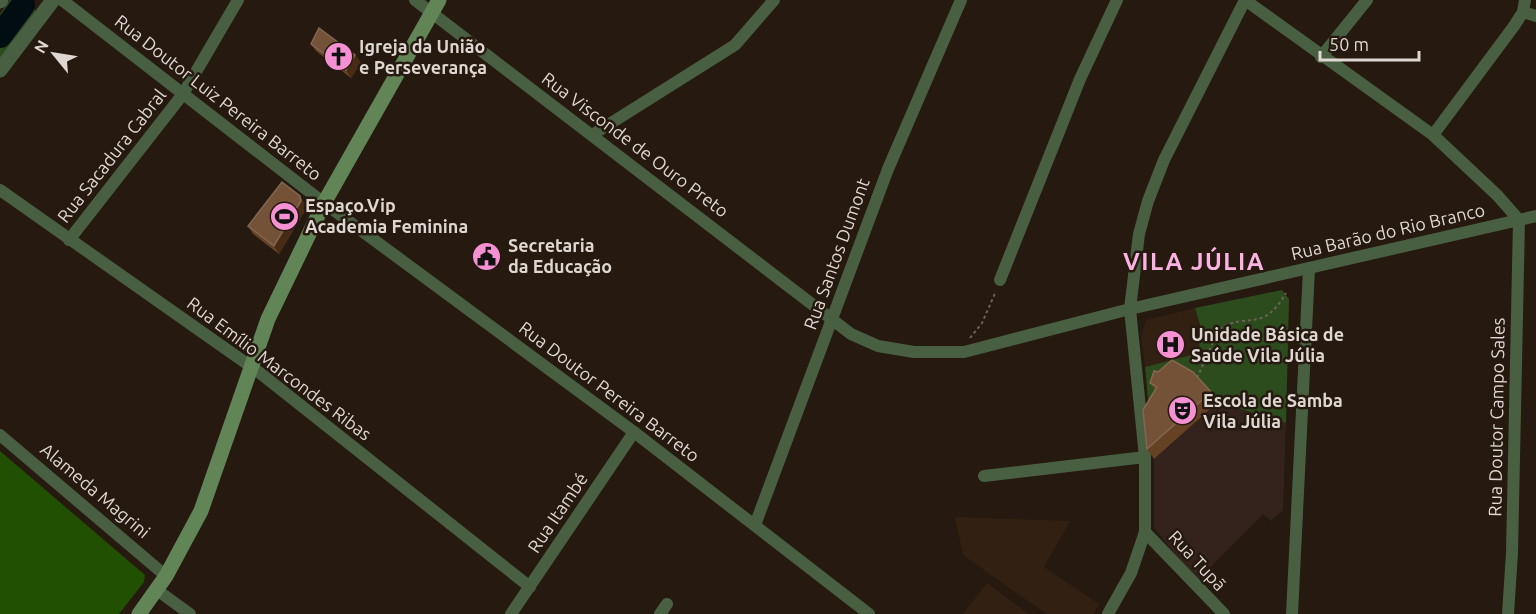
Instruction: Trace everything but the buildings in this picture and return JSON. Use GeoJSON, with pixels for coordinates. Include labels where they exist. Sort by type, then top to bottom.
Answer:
{"type":"FeatureCollection","features":[{"type":"Feature","properties":{"kind":"main road"},"geometry":{"type":"LineString","coordinates":[[139,614],[166,576],[201,511],[268,319],[324,202],[434,6]]}},
{"type":"Feature","properties":{"kind":"street"},"geometry":{"type":"LineString","coordinates":[[0,70],[53,0]]}},
{"type":"Feature","properties":{"kind":"street","name":"Rua Doutor Luiz Pereira Barreto"},"geometry":{"type":"LineString","coordinates":[[62,0],[324,202]]}},
{"type":"Feature","properties":{"kind":"street","name":"Rua Sacadura Cabral"},"geometry":{"type":"LineString","coordinates":[[69,240],[183,94],[238,0]]}},
{"type":"Feature","properties":{"kind":"street","name":"Rua Visconde de Ouro Preto"},"geometry":{"type":"LineString","coordinates":[[415,0],[434,6],[592,135],[832,319]]}},
{"type":"Feature","properties":{"kind":"street"},"geometry":{"type":"LineString","coordinates":[[592,135],[735,45],[774,0]]}},
{"type":"Feature","properties":{"kind":"street","name":"Rua Santos Dumont"},"geometry":{"type":"LineString","coordinates":[[755,525],[888,169],[961,0]]}},
{"type":"Feature","properties":{"kind":"street"},"geometry":{"type":"LineString","coordinates":[[1000,280],[1080,79],[1117,0]]}},
{"type":"Feature","properties":{"kind":"street"},"geometry":{"type":"LineString","coordinates":[[1108,614],[1131,573],[1145,532],[1145,457],[1130,309],[1139,234],[1148,201],[1164,160],[1245,0],[1321,57],[1433,135],[1497,195],[1519,220]]}},
{"type":"Feature","properties":{"kind":"street"},"geometry":{"type":"LineString","coordinates":[[1321,57],[1367,0]]}},
{"type":"Feature","properties":{"kind":"street"},"geometry":{"type":"LineString","coordinates":[[1433,135],[1524,6],[1536,16]]}},
{"type":"Feature","properties":{"kind":"street","name":"Rua Emílio Marcondes Ribas"},"geometry":{"type":"LineString","coordinates":[[0,190],[250,367],[530,587]]}},
{"type":"Feature","properties":{"kind":"street","name":"Rua Doutor Pereira Barreto"},"geometry":{"type":"LineString","coordinates":[[324,202],[634,432],[868,614]]}},
{"type":"Feature","properties":{"kind":"street","name":"Rua Barão do Rio Branco"},"geometry":{"type":"LineString","coordinates":[[832,319],[851,334],[879,346],[914,352],[964,352],[1130,309],[1536,216]]}},
{"type":"Feature","properties":{"kind":"street","name":"Rua Doutor Campo Sales"},"geometry":{"type":"LineString","coordinates":[[1508,614],[1512,553],[1519,220]]}},
{"type":"Feature","properties":{"kind":"street"},"geometry":{"type":"LineString","coordinates":[[1292,614],[1309,268]]}},
{"type":"Feature","properties":{"kind":"street","name":"Rua Itambé"},"geometry":{"type":"LineString","coordinates":[[511,614],[634,432]]}},
{"type":"Feature","properties":{"kind":"street","name":"Alameda Magrini"},"geometry":{"type":"LineString","coordinates":[[0,435],[166,576]]}},
{"type":"Feature","properties":{"kind":"street"},"geometry":{"type":"LineString","coordinates":[[984,476],[1145,457]]}},
{"type":"Feature","properties":{"kind":"street","name":"Rua Tupã"},"geometry":{"type":"LineString","coordinates":[[1145,532],[1224,614]]}},
{"type":"Feature","properties":{"kind":"street"},"geometry":{"type":"LineString","coordinates":[[157,590],[190,614]]}},
{"type":"Feature","properties":{"kind":"path"},"geometry":{"type":"LineString","coordinates":[[964,352],[971,337],[982,323],[1000,280]]}},
{"type":"Feature","properties":{"kind":"path"},"geometry":{"type":"LineString","coordinates":[[1197,379],[1219,329],[1262,320],[1277,308],[1286,293]]}},
{"type":"Feature","properties":{"kind":"shaded area","name":"Unidade Básica de Saúde Vila Júlia"},"geometry":{"type":"Polygon","coordinates":[[[1195,308],[1200,325],[1199,353],[1145,367],[1141,336],[1146,320],[1195,308]]]}},
{"type":"Feature","properties":{"kind":"shaded area"},"geometry":{"type":"Polygon","coordinates":[[[1218,402],[1286,423],[1283,510],[1271,521],[1263,514],[1197,581],[1154,528],[1154,459],[1218,402]]]}},
{"type":"Feature","properties":{"kind":"shaded area"},"geometry":{"type":"Polygon","coordinates":[[[955,517],[1070,521],[1044,567],[1099,604],[1093,614],[1047,614],[1012,590],[963,555],[955,517]]]}},
{"type":"Feature","properties":{"kind":"shaded area"},"geometry":{"type":"Polygon","coordinates":[[[987,583],[1021,608],[1029,614],[963,614],[987,583]]]}},
{"type":"Feature","properties":{"kind":"green space"},"geometry":{"type":"Polygon","coordinates":[[[10,0],[31,0],[35,11],[0,59],[0,14],[10,0]]]}},
{"type":"Feature","properties":{"kind":"green space"},"geometry":{"type":"Polygon","coordinates":[[[1282,290],[1289,299],[1286,423],[1218,402],[1200,382],[1149,411],[1145,367],[1199,353],[1200,325],[1195,308],[1282,290]]]}},
{"type":"Feature","properties":{"kind":"green space"},"geometry":{"type":"Polygon","coordinates":[[[0,451],[145,575],[144,582],[119,614],[0,614],[0,451]]]}},
{"type":"Feature","properties":{"kind":"waterway"},"geometry":{"type":"LineString","coordinates":[[0,36],[23,5]]}},
{"type":"Feature","properties":{"kind":"place","name":"Igreja da União e Perseverança"},"geometry":{"type":"Point","coordinates":[338,57]}},
{"type":"Feature","properties":{"kind":"place","name":"Espaço.Vip Academia Feminina"},"geometry":{"type":"Point","coordinates":[284,216]}},
{"type":"Feature","properties":{"kind":"place","name":"Secretaria da Educação"},"geometry":{"type":"Point","coordinates":[487,256]}},
{"type":"Feature","properties":{"kind":"place","name":"Unidade Básica de Saúde Vila Júlia"},"geometry":{"type":"Point","coordinates":[1170,345]}},
{"type":"Feature","properties":{"kind":"place","name":"Escola de Samba Vila Júlia"},"geometry":{"type":"Point","coordinates":[1182,411]}},
{"type":"Feature","properties":{"kind":"district","name":"VILA JÚLIA"},"geometry":{"type":"Point","coordinates":[1194,262]}}]}
